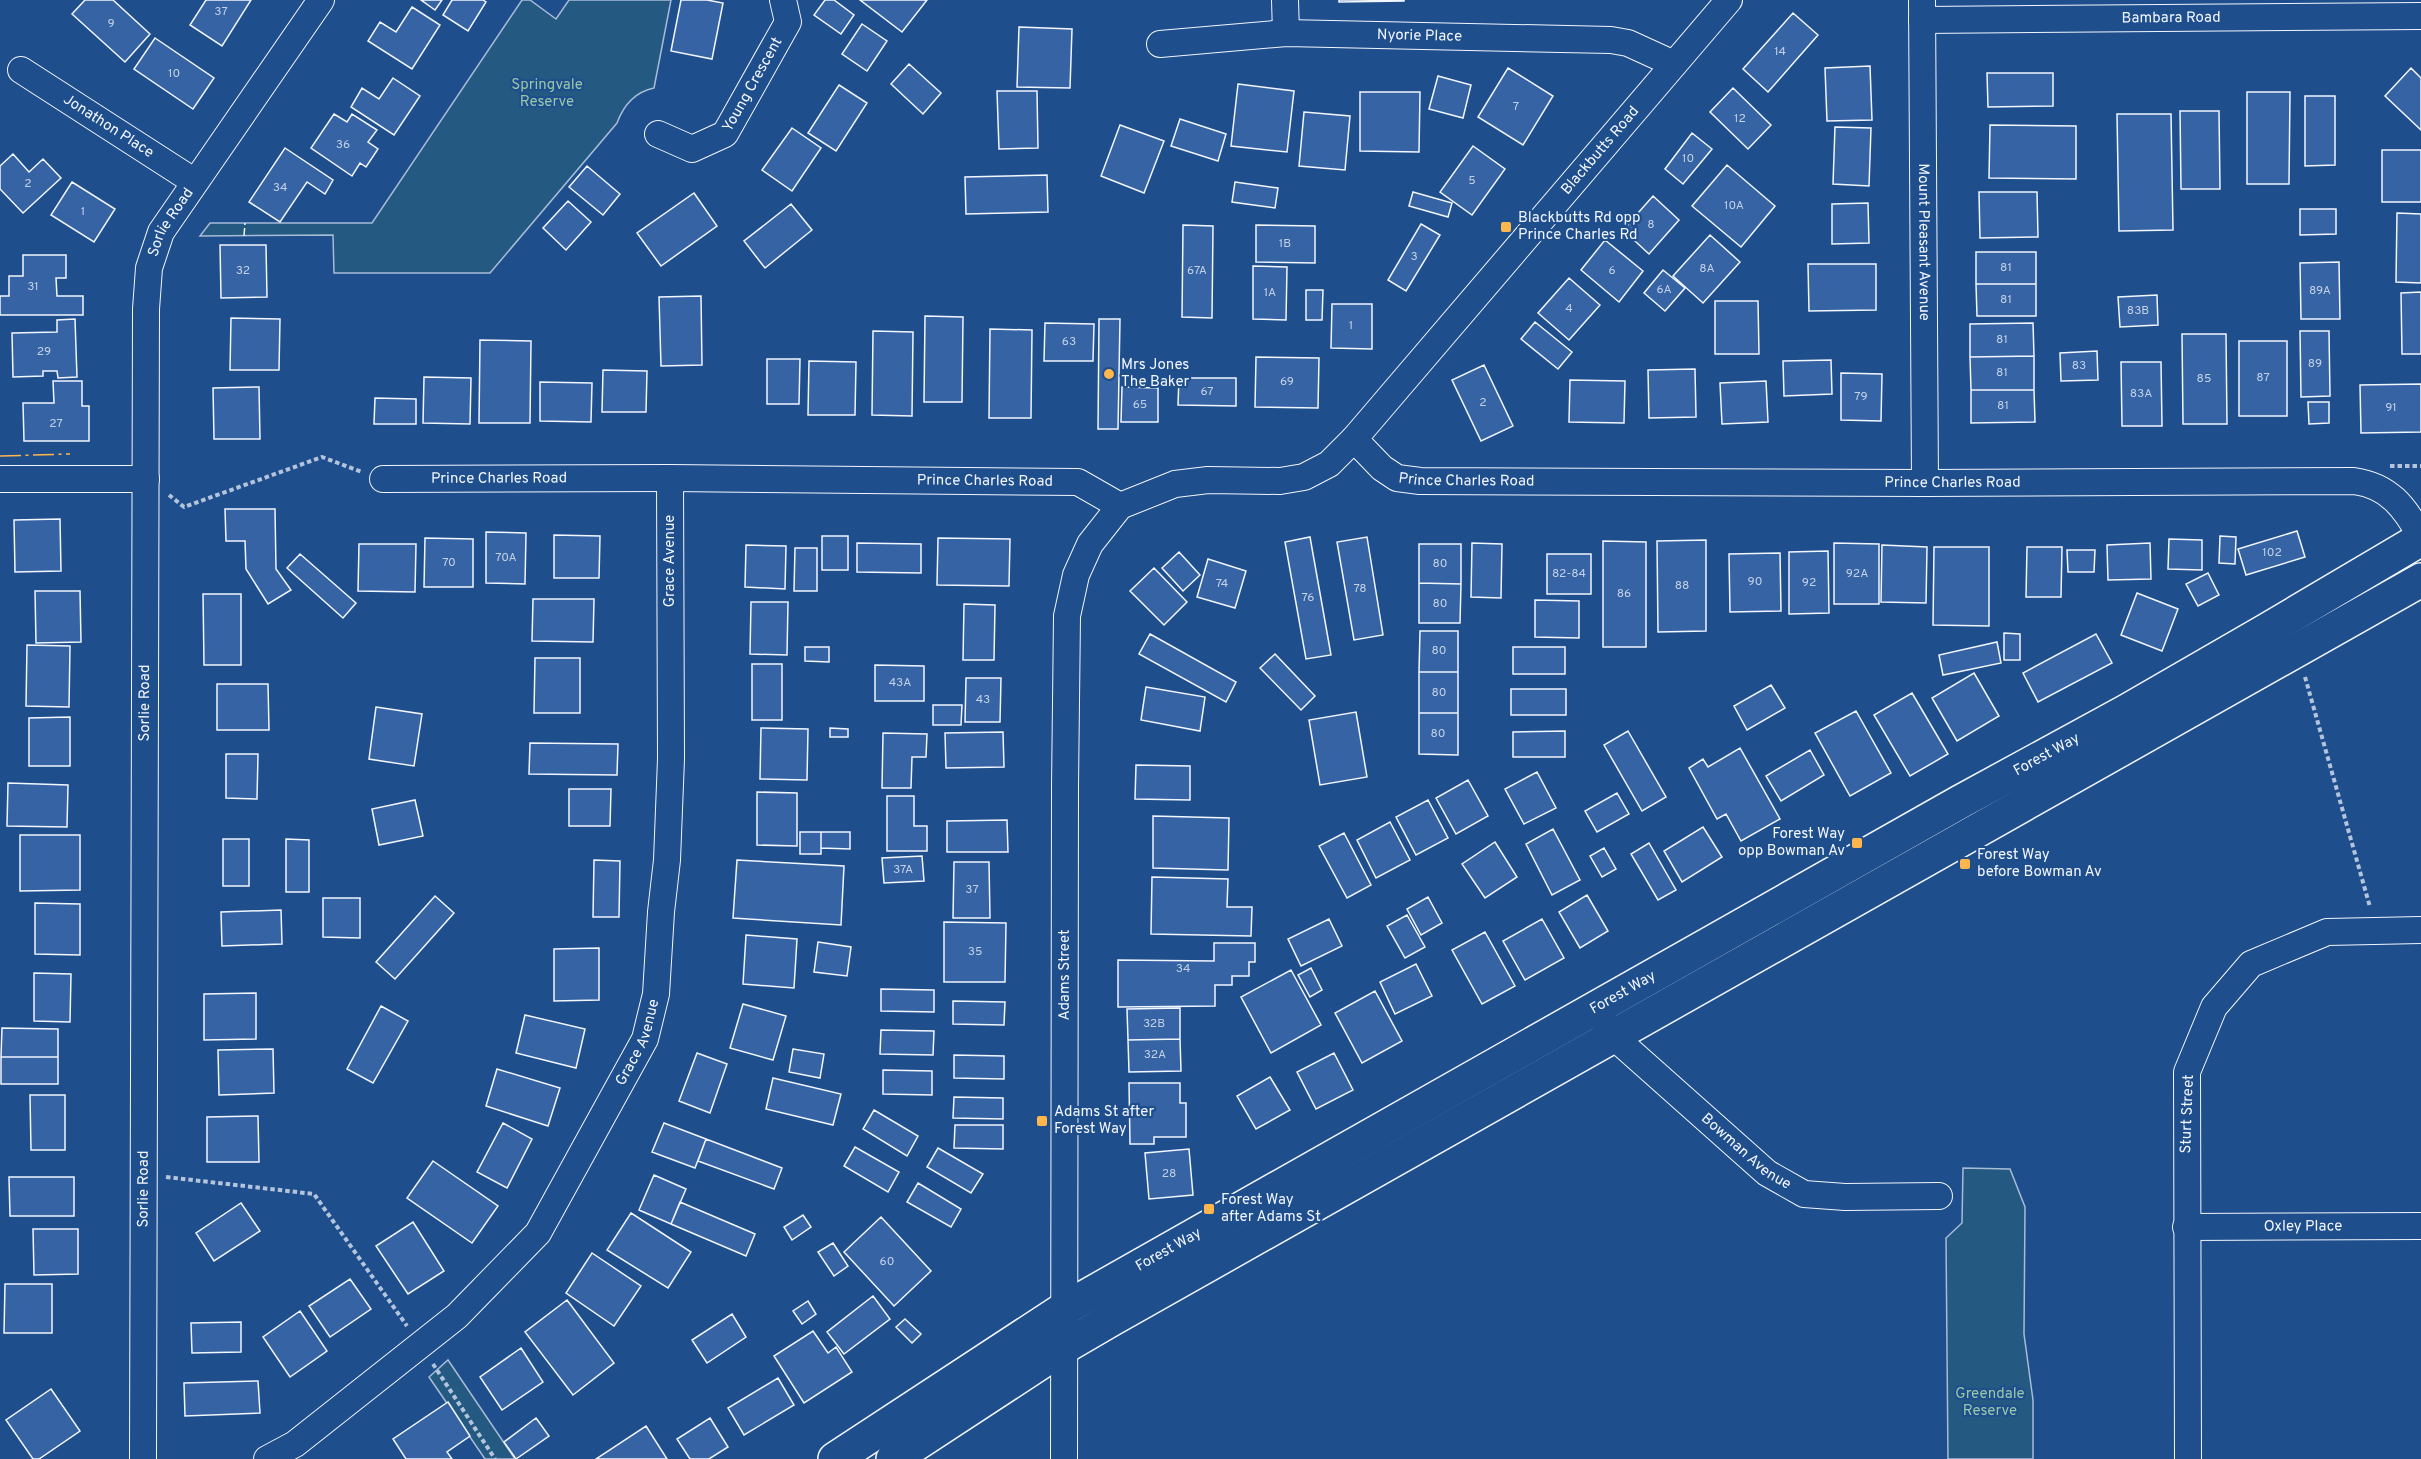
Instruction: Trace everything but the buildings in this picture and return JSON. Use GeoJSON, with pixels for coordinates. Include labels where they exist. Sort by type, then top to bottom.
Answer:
{"type":"FeatureCollection","features":[{"type":"Feature","properties":{"kind":"main road","name":"Forest Way"},"geometry":{"type":"LineString","coordinates":[[835,1459],[1064,1309],[2257,636],[2421,538]]}},
{"type":"Feature","properties":{"kind":"main road"},"geometry":{"type":"LineString","coordinates":[[892,1459],[1064,1347],[2421,580]]}},
{"type":"Feature","properties":{"kind":"street","name":"Sorlie Road"},"geometry":{"type":"LineString","coordinates":[[143,1459],[148,268],[161,232],[321,0]]}},
{"type":"Feature","properties":{"kind":"street","name":"Young Crescent"},"geometry":{"type":"LineString","coordinates":[[658,134],[692,149],[725,134],[788,22],[783,0]]}},
{"type":"Feature","properties":{"kind":"street"},"geometry":{"type":"LineString","coordinates":[[1285,0],[1286,33]]}},
{"type":"Feature","properties":{"kind":"street","name":"Blackbutts Road"},"geometry":{"type":"LineString","coordinates":[[1354,439],[1729,0]]}},
{"type":"Feature","properties":{"kind":"street","name":"Bambara Road"},"geometry":{"type":"LineString","coordinates":[[1922,10],[2421,16]]}},
{"type":"Feature","properties":{"kind":"street","name":"Mount Pleasant Avenue"},"geometry":{"type":"LineString","coordinates":[[1922,10],[1925,483]]}},
{"type":"Feature","properties":{"kind":"street","name":"Nyorie Place"},"geometry":{"type":"LineString","coordinates":[[1160,44],[1286,33],[1611,40],[1628,43],[1674,64]]}},
{"type":"Feature","properties":{"kind":"street","name":"Jonathon Place"},"geometry":{"type":"LineString","coordinates":[[21,70],[195,182]]}},
{"type":"Feature","properties":{"kind":"street"},"geometry":{"type":"LineString","coordinates":[[1120,506],[1152,491],[1175,484],[1208,480],[1280,481],[1304,477],[1329,464],[1354,439]]}},
{"type":"Feature","properties":{"kind":"street","name":"Prince Charles Road"},"geometry":{"type":"LineString","coordinates":[[1354,439],[1382,468],[1397,478],[1420,481],[1925,483],[2354,481],[2371,484],[2387,492],[2399,504],[2421,538]]}},
{"type":"Feature","properties":{"kind":"street","name":"Prince Charles Road"},"geometry":{"type":"LineString","coordinates":[[383,480],[670,478],[1078,482],[1120,506]]}},
{"type":"Feature","properties":{"kind":"street","name":"Grace Avenue"},"geometry":{"type":"LineString","coordinates":[[267,1459],[296,1444],[457,1316],[538,1233],[645,1039],[656,994],[667,860],[671,759],[670,478]]}},
{"type":"Feature","properties":{"kind":"street"},"geometry":{"type":"LineString","coordinates":[[0,479],[146,479]]}},
{"type":"Feature","properties":{"kind":"street","name":"Adams Street"},"geometry":{"type":"LineString","coordinates":[[1064,1459],[1068,615],[1076,575],[1090,544],[1120,506]]}},
{"type":"Feature","properties":{"kind":"street","name":"Sturt Street"},"geometry":{"type":"LineString","coordinates":[[2188,1459],[2187,1072],[2214,1007],[2251,964],[2327,932],[2421,930]]}},
{"type":"Feature","properties":{"kind":"street","name":"Bowman Avenue"},"geometry":{"type":"LineString","coordinates":[[1596,1008],[1613,1036],[1767,1173],[1804,1194],[1845,1197],[1939,1196]]}},
{"type":"Feature","properties":{"kind":"street","name":"Oxley Place"},"geometry":{"type":"LineString","coordinates":[[2186,1227],[2421,1226]]}},
{"type":"Feature","properties":{"kind":"path"},"geometry":{"type":"LineString","coordinates":[[184,507],[322,457],[352,468]]}},
{"type":"Feature","properties":{"kind":"path"},"geometry":{"type":"LineString","coordinates":[[2390,466],[2421,466]]}},
{"type":"Feature","properties":{"kind":"path"},"geometry":{"type":"LineString","coordinates":[[2304,674],[2377,931]]}},
{"type":"Feature","properties":{"kind":"path"},"geometry":{"type":"LineString","coordinates":[[144,1174],[314,1194],[420,1345],[495,1459]]}},
{"type":"Feature","properties":{"kind":"green space","name":"Springvale Reserve"},"geometry":{"type":"Polygon","coordinates":[[[522,0],[530,0],[556,19],[569,0],[671,0],[654,88],[641,92],[627,105],[617,123],[490,273],[334,273],[333,235],[200,236],[210,223],[372,223],[522,0]]]}},
{"type":"Feature","properties":{"kind":"green space","name":"Greendale Reserve"},"geometry":{"type":"Polygon","coordinates":[[[1963,1168],[2010,1169],[2025,1207],[2024,1334],[2033,1400],[2033,1459],[1948,1459],[1946,1238],[1962,1223],[1963,1168]]]}},
{"type":"Feature","properties":{"kind":"green space"},"geometry":{"type":"Polygon","coordinates":[[[448,1360],[515,1459],[485,1459],[429,1377],[448,1360]]]}},
{"type":"Feature","properties":{"kind":"fence"},"geometry":{"type":"LineString","coordinates":[[244,236],[245,223]]}},
{"type":"Feature","properties":{"kind":"power"},"geometry":{"type":"LineString","coordinates":[[0,456],[70,454]]}},
{"type":"Feature","properties":{"kind":"place","name":"Blackbutts Rd opp Prince Charles Rd"},"geometry":{"type":"Point","coordinates":[1506,227]}},
{"type":"Feature","properties":{"kind":"place","name":"Mrs Jones The Baker"},"geometry":{"type":"Point","coordinates":[1109,374]}},
{"type":"Feature","properties":{"kind":"place","name":"Forest Way opp Bowman Av"},"geometry":{"type":"Point","coordinates":[1857,843]}},
{"type":"Feature","properties":{"kind":"place","name":"Forest Way before Bowman Av"},"geometry":{"type":"Point","coordinates":[1965,864]}},
{"type":"Feature","properties":{"kind":"place","name":"Adams St after Forest Way"},"geometry":{"type":"Point","coordinates":[1042,1121]}},
{"type":"Feature","properties":{"kind":"place","name":"Forest Way after Adams St"},"geometry":{"type":"Point","coordinates":[1209,1209]}}]}
